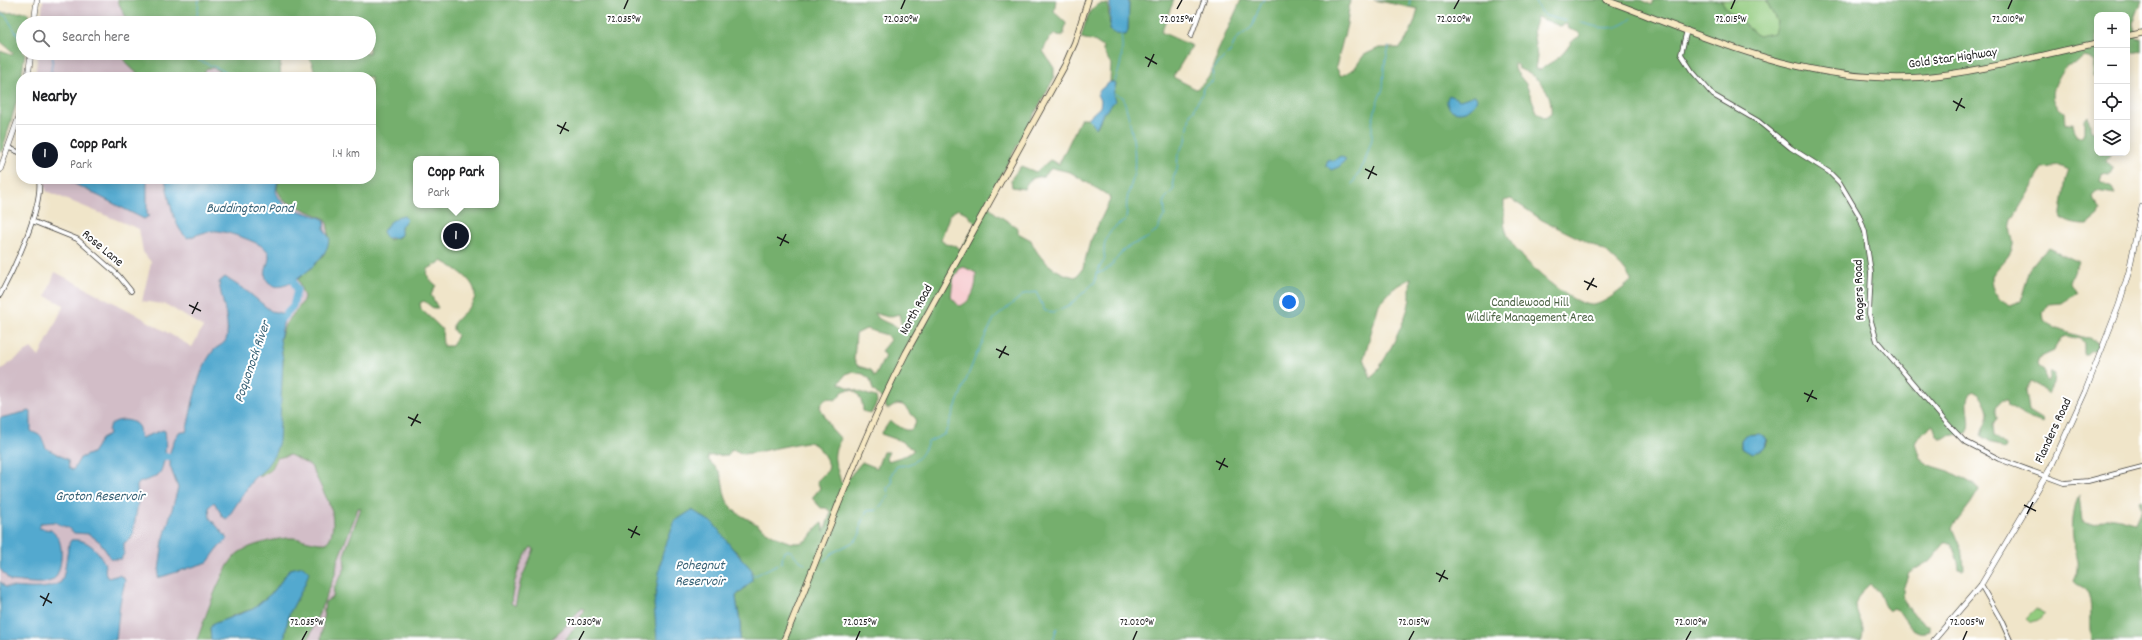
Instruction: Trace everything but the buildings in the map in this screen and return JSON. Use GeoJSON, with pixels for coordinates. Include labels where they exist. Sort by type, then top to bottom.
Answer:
{"type":"FeatureCollection","features":[{"type":"Feature","properties":{"kind":"main road","name":"North Road"},"geometry":{"type":"LineString","coordinates":[[784,640],[883,398],[906,353],[1066,65],[1088,0]]}},
{"type":"Feature","properties":{"kind":"main road","name":"Gold Star Highway"},"geometry":{"type":"LineString","coordinates":[[1606,0],[1790,66],[1824,72],[1878,78],[1947,74],[2094,44]]}},
{"type":"Feature","properties":{"kind":"main road"},"geometry":{"type":"LineString","coordinates":[[2130,35],[2142,33]]}},
{"type":"Feature","properties":{"kind":"street"},"geometry":{"type":"LineString","coordinates":[[35,16],[37,0]]}},
{"type":"Feature","properties":{"kind":"street"},"geometry":{"type":"LineString","coordinates":[[1191,36],[1204,0]]}},
{"type":"Feature","properties":{"kind":"street","name":"Rogers Road"},"geometry":{"type":"LineString","coordinates":[[1687,30],[1681,54],[1706,88],[1721,101],[1749,116],[1792,148],[1829,172],[1840,183],[1851,201],[1865,232],[1871,272],[1870,322],[1877,341],[1883,350],[1964,441],[1999,459],[2045,477]]}},
{"type":"Feature","properties":{"kind":"street"},"geometry":{"type":"LineString","coordinates":[[29,72],[30,60]]}},
{"type":"Feature","properties":{"kind":"street"},"geometry":{"type":"LineString","coordinates":[[0,170],[16,126]]}},
{"type":"Feature","properties":{"kind":"street"},"geometry":{"type":"LineString","coordinates":[[9,148],[16,151]]}},
{"type":"Feature","properties":{"kind":"street"},"geometry":{"type":"LineString","coordinates":[[0,295],[11,273],[32,221],[40,192],[39,184]]}},
{"type":"Feature","properties":{"kind":"street","name":"Flanders Road"},"geometry":{"type":"LineString","coordinates":[[1934,640],[1981,585],[2045,477],[2084,392],[2119,305],[2129,271],[2142,207]]}},
{"type":"Feature","properties":{"kind":"street","name":"Rose Lane"},"geometry":{"type":"LineString","coordinates":[[32,221],[77,240],[118,274],[131,292]]}},
{"type":"Feature","properties":{"kind":"street"},"geometry":{"type":"LineString","coordinates":[[2045,477],[2064,483],[2075,483],[2142,467]]}},
{"type":"Feature","properties":{"kind":"street"},"geometry":{"type":"LineString","coordinates":[[1981,585],[2002,620],[2010,640]]}},
{"type":"Feature","properties":{"kind":"shaded area"},"geometry":{"type":"Polygon","coordinates":[[[43,0],[196,0],[193,16],[42,16],[43,0]]]}},
{"type":"Feature","properties":{"kind":"shaded area"},"geometry":{"type":"Polygon","coordinates":[[[37,60],[197,60],[207,68],[214,68],[220,72],[36,72],[37,60]]]}},
{"type":"Feature","properties":{"kind":"shaded area"},"geometry":{"type":"Polygon","coordinates":[[[45,184],[278,184],[277,189],[283,200],[326,219],[329,230],[331,240],[322,258],[298,279],[304,297],[302,303],[776,640],[0,640],[0,370],[31,348],[39,357],[64,305],[46,296],[55,272],[132,312],[192,347],[203,327],[167,305],[142,301],[151,262],[143,252],[139,229],[46,191],[45,184]]]}},
{"type":"Feature","properties":{"kind":"shaded area"},"geometry":{"type":"Polygon","coordinates":[[[964,267],[976,273],[975,288],[969,300],[959,306],[951,298],[953,279],[960,268],[964,267]]]}},
{"type":"Feature","properties":{"kind":"green space","name":"Candlewood Hill Wildlife Management Area"},"geometry":{"type":"Polygon","coordinates":[[[117,0],[1056,0],[1054,12],[1066,23],[1064,34],[1061,36],[1055,34],[1048,40],[1043,51],[1054,68],[1054,78],[986,203],[995,213],[1018,228],[1018,233],[1031,240],[1038,253],[1055,269],[1062,273],[1076,277],[1083,268],[1090,242],[1110,200],[1109,196],[1070,172],[1052,168],[1042,177],[1036,177],[1031,180],[1024,189],[1012,187],[1011,179],[1021,166],[1036,172],[1050,160],[1059,164],[1081,118],[1088,118],[1097,127],[1103,114],[1115,99],[1113,94],[1116,85],[1112,81],[1110,82],[1111,64],[1103,51],[1103,47],[1094,41],[1081,38],[1088,15],[1096,6],[1101,4],[1108,4],[1110,30],[1124,35],[1128,31],[1129,0],[1174,0],[1161,32],[1192,46],[1173,77],[1196,89],[1204,83],[1211,74],[1217,53],[1241,0],[1350,0],[1347,24],[1336,67],[1341,76],[1354,69],[1364,55],[1379,48],[1400,48],[1411,30],[1418,9],[1374,0],[1640,0],[1652,5],[1654,0],[1721,0],[1726,8],[1758,36],[1774,33],[1777,22],[1766,0],[2142,0],[2133,24],[2137,39],[2142,38],[2142,51],[2130,53],[2130,12],[2094,12],[2094,62],[2089,58],[2083,57],[2077,63],[2066,66],[2056,84],[2053,96],[2058,107],[2064,112],[2065,124],[2073,123],[2076,136],[2082,136],[2084,132],[2084,121],[2088,116],[2091,130],[2094,131],[2094,156],[2109,156],[2106,161],[2113,169],[2110,175],[2102,174],[2100,182],[2112,188],[2115,194],[2096,191],[2093,195],[2094,201],[2101,210],[2099,216],[2088,225],[2070,223],[2061,217],[2066,179],[2069,170],[2060,166],[2043,168],[2012,220],[2012,250],[1992,276],[1996,294],[2002,301],[2010,305],[2021,301],[2030,269],[2041,255],[2049,248],[2079,262],[2070,281],[2077,292],[2062,303],[2049,304],[2043,313],[2044,320],[2062,331],[2096,342],[2098,346],[2095,350],[2084,354],[2084,344],[2080,339],[2066,336],[2061,338],[2054,351],[2039,358],[2037,363],[2039,368],[2044,371],[2045,380],[2048,381],[2050,372],[2054,374],[2053,384],[2048,394],[2031,381],[2026,390],[2029,411],[2042,419],[2043,423],[2031,419],[2008,405],[2007,400],[2002,400],[1999,402],[1996,408],[1997,419],[1993,424],[1994,435],[2006,446],[2005,450],[1981,436],[1987,420],[1988,412],[1982,398],[1973,391],[1968,401],[1970,423],[1967,433],[1949,436],[1942,439],[1937,436],[1933,425],[1920,435],[1915,443],[1920,458],[1929,465],[1949,471],[1977,486],[1979,490],[1952,528],[1963,554],[1964,569],[1959,569],[1958,561],[1951,543],[1945,543],[1931,560],[1909,573],[1903,589],[1904,601],[1912,613],[1930,627],[1930,631],[1924,632],[1919,632],[1911,627],[1898,610],[1893,608],[1888,611],[1877,591],[1870,584],[1861,593],[1856,607],[1863,632],[1861,640],[739,640],[740,624],[736,596],[752,581],[739,554],[732,548],[657,640],[565,640],[577,625],[584,609],[581,608],[570,622],[550,640],[321,640],[325,602],[333,597],[334,588],[345,568],[344,555],[361,508],[358,508],[337,562],[336,572],[308,640],[284,640],[289,614],[305,584],[290,569],[274,591],[253,609],[234,615],[210,628],[211,640],[197,640],[218,584],[229,564],[239,552],[262,543],[287,538],[327,543],[331,536],[333,525],[332,512],[311,466],[290,455],[277,458],[271,470],[260,477],[257,473],[281,383],[283,361],[280,339],[285,325],[302,303],[304,297],[298,279],[324,254],[329,239],[326,219],[283,200],[277,189],[278,184],[376,184],[376,72],[315,72],[311,60],[376,60],[376,16],[125,16],[117,0]],[[1537,17],[1533,30],[1537,57],[1535,69],[1541,70],[1561,56],[1573,41],[1581,36],[1578,32],[1569,29],[1567,24],[1560,26],[1537,17]],[[1514,63],[1514,69],[1526,84],[1537,112],[1545,118],[1551,114],[1551,105],[1547,91],[1543,85],[1525,71],[1517,68],[1518,66],[1514,63]],[[1511,199],[1504,201],[1505,228],[1510,240],[1529,264],[1555,287],[1568,296],[1581,302],[1596,305],[1613,296],[1632,280],[1622,267],[1605,251],[1542,220],[1511,199]],[[958,209],[950,214],[941,239],[945,244],[953,245],[961,249],[976,224],[966,213],[958,209]],[[401,216],[388,240],[399,237],[401,226],[407,220],[401,216]],[[442,261],[428,269],[428,276],[430,280],[436,285],[431,295],[438,308],[433,308],[424,301],[420,303],[421,309],[442,329],[443,346],[452,346],[457,335],[453,330],[453,324],[470,306],[474,299],[475,292],[468,279],[442,261]],[[964,267],[960,268],[953,279],[951,297],[959,306],[964,304],[970,298],[976,283],[976,273],[964,267]],[[1411,278],[1393,289],[1379,304],[1364,358],[1371,379],[1389,351],[1401,327],[1409,305],[1411,278]],[[874,313],[876,316],[898,329],[902,328],[899,314],[888,317],[874,313]],[[866,329],[856,334],[854,360],[858,366],[871,370],[875,377],[885,356],[881,351],[890,340],[887,335],[866,329]],[[852,372],[846,374],[839,383],[862,393],[876,397],[877,402],[871,414],[863,411],[862,403],[856,392],[849,390],[844,391],[835,400],[829,398],[824,400],[820,407],[831,428],[841,439],[835,451],[835,461],[841,483],[844,483],[862,462],[877,468],[883,452],[889,452],[886,458],[888,461],[907,455],[914,450],[901,441],[881,434],[890,421],[905,430],[911,430],[915,425],[916,419],[903,405],[897,404],[889,409],[885,407],[884,401],[873,390],[870,379],[863,374],[852,372]],[[1756,434],[1745,435],[1741,440],[1741,448],[1766,446],[1768,440],[1756,434]],[[806,442],[743,454],[734,450],[730,451],[729,455],[708,456],[708,460],[718,469],[722,477],[726,499],[733,510],[772,535],[785,541],[797,543],[803,542],[822,523],[824,532],[831,512],[826,508],[821,508],[812,498],[820,488],[817,481],[828,470],[829,465],[823,453],[814,444],[806,442]],[[531,547],[520,566],[513,588],[511,603],[515,606],[521,580],[534,549],[531,547]]]}},
{"type":"Feature","properties":{"kind":"green space"},"geometry":{"type":"Polygon","coordinates":[[[1721,0],[1766,0],[1777,22],[1775,33],[1758,36],[1726,8],[1721,0]]]}},
{"type":"Feature","properties":{"kind":"green space"},"geometry":{"type":"Polygon","coordinates":[[[26,12],[29,14],[29,16],[16,16],[16,60],[24,60],[22,72],[16,72],[16,103],[2,152],[0,152],[0,51],[12,55],[14,53],[0,41],[0,13],[26,12]]]}},
{"type":"Feature","properties":{"kind":"green space"},"geometry":{"type":"Polygon","coordinates":[[[124,60],[282,60],[280,72],[220,72],[214,68],[207,68],[204,72],[136,72],[124,60]]]}},
{"type":"Feature","properties":{"kind":"green space"},"geometry":{"type":"Polygon","coordinates":[[[2079,495],[2082,521],[2089,524],[2110,518],[2136,523],[2142,509],[2142,640],[2092,640],[2090,600],[2086,590],[2074,581],[2077,575],[2078,559],[2072,533],[2074,510],[2079,495]]]}},
{"type":"Feature","properties":{"kind":"green space"},"geometry":{"type":"Polygon","coordinates":[[[2142,500],[2142,509],[2139,501],[2142,500]]]}},
{"type":"Feature","properties":{"kind":"green space"},"geometry":{"type":"Polygon","coordinates":[[[2036,608],[2046,614],[2038,621],[2032,623],[2026,618],[2036,608]]]}},
{"type":"Feature","properties":{"kind":"water"},"geometry":{"type":"Polygon","coordinates":[[[1110,0],[1129,0],[1128,31],[1126,35],[1116,34],[1110,30],[1110,0]]]}},
{"type":"Feature","properties":{"kind":"water"},"geometry":{"type":"Polygon","coordinates":[[[1110,82],[1114,82],[1116,84],[1113,94],[1115,101],[1103,114],[1096,128],[1088,118],[1100,107],[1101,100],[1097,95],[1100,90],[1110,82]]]}},
{"type":"Feature","properties":{"kind":"water"},"geometry":{"type":"Polygon","coordinates":[[[1449,95],[1460,100],[1475,95],[1477,99],[1473,106],[1467,110],[1456,112],[1451,110],[1448,106],[1447,101],[1449,95]]]}},
{"type":"Feature","properties":{"kind":"water"},"geometry":{"type":"Polygon","coordinates":[[[1340,156],[1346,159],[1339,167],[1331,170],[1326,165],[1328,159],[1334,161],[1340,156]]]}},
{"type":"Feature","properties":{"kind":"water"},"geometry":{"type":"Polygon","coordinates":[[[75,184],[147,184],[147,214],[149,216],[144,219],[75,184]]]}},
{"type":"Feature","properties":{"kind":"water","name":"Buddington Pond"},"geometry":{"type":"Polygon","coordinates":[[[166,184],[277,184],[276,191],[282,202],[290,208],[325,220],[324,229],[330,239],[327,249],[310,269],[294,281],[278,287],[272,285],[268,281],[265,273],[269,256],[265,249],[253,242],[229,233],[218,231],[206,232],[188,238],[183,234],[175,220],[166,184]]]}},
{"type":"Feature","properties":{"kind":"water"},"geometry":{"type":"Polygon","coordinates":[[[399,216],[404,216],[407,220],[401,226],[401,235],[396,238],[385,238],[383,231],[389,223],[399,216]]]}},
{"type":"Feature","properties":{"kind":"water"},"geometry":{"type":"Polygon","coordinates":[[[459,234],[468,241],[468,247],[463,250],[455,245],[449,236],[459,234]]]}},
{"type":"Feature","properties":{"kind":"water"},"geometry":{"type":"Polygon","coordinates":[[[225,277],[248,292],[271,311],[285,314],[280,339],[283,361],[279,441],[275,454],[264,470],[253,479],[227,519],[223,517],[214,502],[209,507],[210,518],[228,539],[219,547],[208,562],[158,578],[163,541],[178,488],[170,466],[170,452],[175,438],[180,431],[186,432],[199,379],[207,360],[213,351],[225,341],[227,336],[226,315],[219,282],[225,277]]]}},
{"type":"Feature","properties":{"kind":"water","name":"Groton Reservoir"},"geometry":{"type":"Polygon","coordinates":[[[29,411],[31,412],[31,431],[41,436],[46,448],[68,460],[69,468],[73,470],[80,458],[92,453],[101,439],[109,435],[108,430],[113,423],[124,420],[134,423],[139,427],[141,438],[163,430],[165,431],[166,447],[163,466],[157,476],[139,483],[137,486],[138,503],[133,533],[131,539],[124,543],[124,554],[121,559],[111,559],[100,542],[89,534],[74,533],[68,528],[54,522],[41,523],[39,528],[51,530],[58,537],[61,547],[59,570],[54,579],[42,583],[10,581],[0,569],[0,418],[29,411]]]}},
{"type":"Feature","properties":{"kind":"water"},"geometry":{"type":"Polygon","coordinates":[[[1760,434],[1767,439],[1765,447],[1752,454],[1741,448],[1741,440],[1745,435],[1760,434]]]}},
{"type":"Feature","properties":{"kind":"water","name":"Pohegnut Reservoir"},"geometry":{"type":"Polygon","coordinates":[[[692,510],[714,524],[732,548],[752,570],[752,581],[736,596],[740,624],[739,640],[657,640],[654,604],[662,555],[675,521],[692,510]]]}},
{"type":"Feature","properties":{"kind":"water","name":"Groton Reservoir"},"geometry":{"type":"Polygon","coordinates":[[[71,540],[87,543],[96,550],[103,560],[108,578],[119,575],[124,578],[125,581],[120,603],[116,640],[0,640],[0,581],[5,587],[34,588],[48,587],[61,582],[68,547],[71,540]]]}},
{"type":"Feature","properties":{"kind":"water"},"geometry":{"type":"Polygon","coordinates":[[[303,566],[309,572],[305,584],[289,614],[284,640],[211,640],[210,628],[213,624],[253,609],[274,591],[290,569],[303,566]]]}},
{"type":"Feature","properties":{"kind":"waterway"},"geometry":{"type":"LineString","coordinates":[[197,16],[199,0]]}},
{"type":"Feature","properties":{"kind":"waterway"},"geometry":{"type":"LineString","coordinates":[[1097,273],[1108,268],[1122,252],[1130,246],[1150,236],[1158,229],[1165,215],[1164,200],[1174,189],[1173,178],[1177,170],[1178,154],[1186,141],[1190,114],[1194,110],[1202,95],[1203,88],[1214,81],[1212,71],[1230,52],[1236,39],[1252,27],[1261,3],[1264,0]]}},
{"type":"Feature","properties":{"kind":"waterway"},"geometry":{"type":"LineString","coordinates":[[1409,6],[1410,0]]}},
{"type":"Feature","properties":{"kind":"waterway"},"geometry":{"type":"LineString","coordinates":[[1534,0],[1540,11],[1546,16],[1565,21]]}},
{"type":"Feature","properties":{"kind":"waterway"},"geometry":{"type":"LineString","coordinates":[[0,13],[6,16],[16,32]]}},
{"type":"Feature","properties":{"kind":"waterway"},"geometry":{"type":"LineString","coordinates":[[1579,22],[1607,28],[1620,26],[1632,18]]}},
{"type":"Feature","properties":{"kind":"waterway"},"geometry":{"type":"LineString","coordinates":[[1114,83],[1121,59],[1121,34]]}},
{"type":"Feature","properties":{"kind":"waterway"},"geometry":{"type":"LineString","coordinates":[[1352,184],[1364,164],[1372,139],[1372,124],[1377,102],[1383,89],[1384,68],[1389,47]]}},
{"type":"Feature","properties":{"kind":"waterway"},"geometry":{"type":"LineString","coordinates":[[52,72],[53,60]]}},
{"type":"Feature","properties":{"kind":"waterway"},"geometry":{"type":"LineString","coordinates":[[198,60],[227,72]]}},
{"type":"Feature","properties":{"kind":"waterway"},"geometry":{"type":"LineString","coordinates":[[824,561],[832,553],[855,541],[860,534],[861,523],[867,511],[877,510],[889,496],[887,488],[892,483],[891,475],[897,466],[908,464],[916,460],[923,453],[928,442],[945,434],[976,355],[994,319],[1024,294],[1036,292],[1045,311],[1054,312],[1071,304],[1095,282],[1096,273],[1105,259],[1105,241],[1111,232],[1119,224],[1125,221],[1135,164],[1134,144],[1126,106],[1123,97],[1112,93]]}},
{"type":"Feature","properties":{"kind":"waterway","name":"Poquonock River"},"geometry":{"type":"LineString","coordinates":[[278,323],[293,306],[297,290],[290,273]]}},
{"type":"Feature","properties":{"kind":"waterway","name":"Poquonock River"},"geometry":{"type":"LineString","coordinates":[[156,457],[179,456]]}},
{"type":"Feature","properties":{"kind":"waterway"},"geometry":{"type":"LineString","coordinates":[[752,575],[756,575],[782,562],[783,553],[788,550],[805,564]]}},
{"type":"Feature","properties":{"kind":"waterway"},"geometry":{"type":"LineString","coordinates":[[1053,640],[1057,628]]}},
{"type":"Feature","properties":{"kind":"place","name":"Copp Park"},"geometry":{"type":"Point","coordinates":[456,236]}}]}
